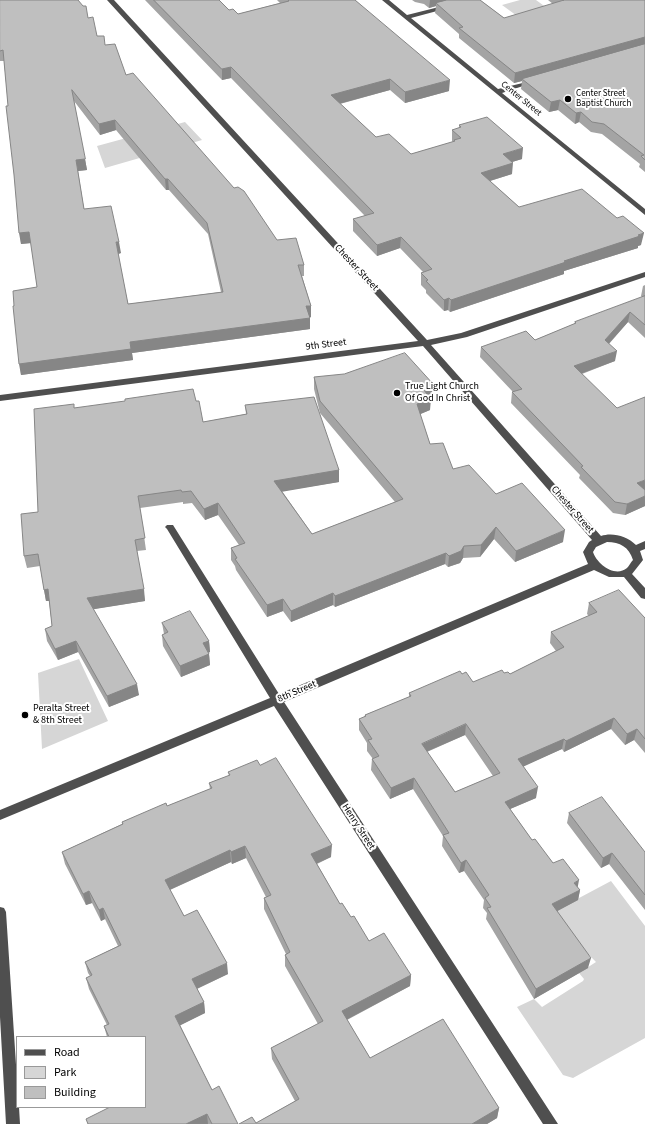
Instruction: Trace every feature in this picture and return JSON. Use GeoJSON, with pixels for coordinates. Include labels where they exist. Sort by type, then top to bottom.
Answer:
{"type":"FeatureCollection","features":[{"type":"Feature","properties":{"kind":"street","name":"Chester Street"},"geometry":{"type":"LineString","coordinates":[[110,0],[424,343],[598,540]]}},
{"type":"Feature","properties":{"kind":"street","name":"Center Street"},"geometry":{"type":"LineString","coordinates":[[385,0],[645,213]]}},
{"type":"Feature","properties":{"kind":"street"},"geometry":{"type":"LineString","coordinates":[[407,18],[475,0]]}},
{"type":"Feature","properties":{"kind":"street"},"geometry":{"type":"LineString","coordinates":[[498,92],[542,79]]}},
{"type":"Feature","properties":{"kind":"street","name":"9th Street"},"geometry":{"type":"LineString","coordinates":[[0,398],[424,343],[464,335],[645,274]]}},
{"type":"Feature","properties":{"kind":"street","name":"Henry Street"},"geometry":{"type":"LineString","coordinates":[[170,527],[277,700],[551,1124]]}},
{"type":"Feature","properties":{"kind":"street"},"geometry":{"type":"LineString","coordinates":[[614,538],[622,540],[635,549],[638,560],[636,565],[626,573],[605,572],[594,566],[588,554],[589,549],[598,540],[614,538]]}},
{"type":"Feature","properties":{"kind":"street"},"geometry":{"type":"LineString","coordinates":[[635,549],[645,544]]}},
{"type":"Feature","properties":{"kind":"street","name":"8th Street"},"geometry":{"type":"LineString","coordinates":[[0,815],[594,566]]}},
{"type":"Feature","properties":{"kind":"street"},"geometry":{"type":"LineString","coordinates":[[626,573],[645,595]]}},
{"type":"Feature","properties":{"kind":"street"},"geometry":{"type":"LineString","coordinates":[[0,912],[13,1124]]}},
{"type":"Feature","properties":{"kind":"green space"},"geometry":{"type":"Polygon","coordinates":[[[520,0],[536,0],[565,21],[535,29],[502,5],[520,0]]]}},
{"type":"Feature","properties":{"kind":"green space"},"geometry":{"type":"Polygon","coordinates":[[[185,122],[202,140],[105,168],[97,146],[185,122]]]}},
{"type":"Feature","properties":{"kind":"green space"},"geometry":{"type":"Polygon","coordinates":[[[79,659],[108,721],[42,749],[38,673],[79,659]]]}},
{"type":"Feature","properties":{"kind":"green space"},"geometry":{"type":"Polygon","coordinates":[[[611,881],[645,926],[645,1038],[573,1078],[563,1075],[517,1007],[534,999],[542,1007],[583,981],[584,979],[579,973],[596,962],[549,914],[611,881]]]}},
{"type":"Feature","properties":{"kind":"building"},"geometry":{"type":"Polygon","coordinates":[[[0,0],[78,0],[83,6],[86,6],[88,18],[93,17],[97,36],[104,36],[105,45],[115,44],[126,75],[133,73],[234,188],[238,187],[244,191],[277,240],[296,238],[304,265],[298,265],[311,306],[306,306],[310,318],[130,342],[131,349],[19,364],[13,306],[13,291],[37,287],[29,232],[19,233],[6,106],[8,106],[3,50],[0,51],[0,0]],[[72,90],[85,159],[76,160],[84,209],[111,206],[119,242],[116,242],[128,304],[223,292],[207,223],[168,179],[165,179],[115,120],[99,124],[72,90]]]}},
{"type":"Feature","properties":{"kind":"building"},"geometry":{"type":"Polygon","coordinates":[[[154,0],[219,0],[229,10],[233,9],[238,14],[289,1],[288,0],[355,0],[450,80],[405,92],[390,79],[331,95],[376,137],[389,134],[411,154],[455,141],[454,140],[461,138],[452,130],[461,127],[459,125],[487,117],[523,148],[503,154],[513,163],[481,173],[519,207],[582,189],[617,218],[623,216],[644,233],[638,235],[640,236],[564,261],[566,262],[451,300],[449,298],[444,300],[426,281],[428,280],[421,273],[432,269],[401,237],[377,245],[353,219],[374,213],[231,67],[222,69],[154,0]]]}},
{"type":"Feature","properties":{"kind":"building"},"geometry":{"type":"Polygon","coordinates":[[[447,0],[480,0],[504,18],[564,0],[645,0],[645,37],[515,73],[459,28],[463,27],[436,3],[447,0]]]}},
{"type":"Feature","properties":{"kind":"building"},"geometry":{"type":"Polygon","coordinates":[[[645,44],[645,160],[641,156],[644,155],[604,124],[592,122],[581,112],[576,113],[560,100],[551,102],[522,79],[645,44]]]}},
{"type":"Feature","properties":{"kind":"building"},"geometry":{"type":"Polygon","coordinates":[[[645,296],[645,325],[630,312],[605,340],[617,351],[574,366],[617,408],[645,397],[645,480],[637,483],[645,490],[645,496],[627,504],[615,502],[581,467],[583,466],[512,392],[522,389],[481,347],[526,331],[535,340],[576,323],[575,322],[645,296]]]}},
{"type":"Feature","properties":{"kind":"building"},"geometry":{"type":"Polygon","coordinates":[[[405,353],[434,385],[423,389],[431,399],[417,404],[430,444],[443,443],[453,469],[469,465],[496,494],[522,483],[565,530],[516,551],[496,527],[481,545],[464,546],[461,551],[449,556],[446,553],[335,596],[333,593],[291,611],[283,599],[267,605],[235,559],[237,558],[231,548],[245,543],[218,503],[204,509],[191,491],[182,492],[181,490],[138,496],[145,538],[135,540],[144,589],[87,598],[137,684],[107,696],[76,641],[55,649],[45,629],[52,626],[48,589],[44,590],[38,554],[24,556],[21,514],[38,512],[34,409],[74,404],[74,408],[193,389],[196,401],[199,401],[203,422],[247,414],[245,405],[314,397],[339,470],[274,481],[312,534],[403,499],[320,401],[314,377],[344,374],[405,353]]]}},
{"type":"Feature","properties":{"kind":"building"},"geometry":{"type":"Polygon","coordinates":[[[619,590],[645,618],[645,739],[637,729],[627,734],[614,718],[566,741],[564,739],[518,759],[538,787],[505,802],[532,840],[535,839],[553,863],[563,859],[579,880],[574,883],[580,890],[552,904],[591,958],[536,989],[487,908],[491,907],[485,898],[489,895],[466,860],[461,863],[443,835],[449,833],[414,778],[391,788],[372,759],[379,756],[368,740],[372,739],[359,719],[366,716],[365,715],[411,696],[409,693],[460,671],[462,674],[466,672],[473,682],[502,670],[504,673],[508,672],[510,674],[564,647],[551,632],[597,612],[589,603],[619,590]],[[466,724],[422,744],[455,792],[500,773],[466,724]]]}},
{"type":"Feature","properties":{"kind":"building"},"geometry":{"type":"Polygon","coordinates":[[[190,611],[209,641],[203,643],[209,654],[180,666],[162,635],[168,632],[162,623],[190,611]]]}},
{"type":"Feature","properties":{"kind":"building"},"geometry":{"type":"Polygon","coordinates":[[[276,758],[332,845],[311,854],[340,904],[342,903],[351,917],[354,916],[369,941],[384,933],[411,975],[342,1011],[370,1058],[443,1019],[499,1108],[472,1124],[239,1124],[252,1117],[256,1123],[299,1099],[271,1048],[323,1021],[285,955],[290,952],[264,898],[271,895],[245,846],[231,852],[230,850],[165,880],[184,916],[197,910],[227,963],[192,979],[204,1002],[175,1016],[212,1090],[219,1086],[238,1124],[212,1124],[207,1114],[186,1124],[88,1124],[86,1119],[108,1108],[146,1108],[146,1036],[109,1036],[104,1026],[109,1024],[86,978],[92,975],[85,962],[121,945],[103,908],[99,910],[89,891],[83,894],[62,852],[123,824],[122,822],[166,803],[167,806],[212,788],[209,783],[230,775],[228,772],[257,760],[260,765],[276,758]]]}},
{"type":"Feature","properties":{"kind":"building"},"geometry":{"type":"Polygon","coordinates":[[[602,797],[645,852],[645,895],[612,853],[603,858],[569,813],[602,797]]]}},
{"type":"Feature","properties":{"kind":"place","name":"Center Street Baptist Church"},"geometry":{"type":"Point","coordinates":[568,99]}},
{"type":"Feature","properties":{"kind":"place","name":"True Light Church Of God In Christ"},"geometry":{"type":"Point","coordinates":[397,393]}},
{"type":"Feature","properties":{"kind":"place","name":"Peralta Street & 8th Street"},"geometry":{"type":"Point","coordinates":[25,715]}}]}
